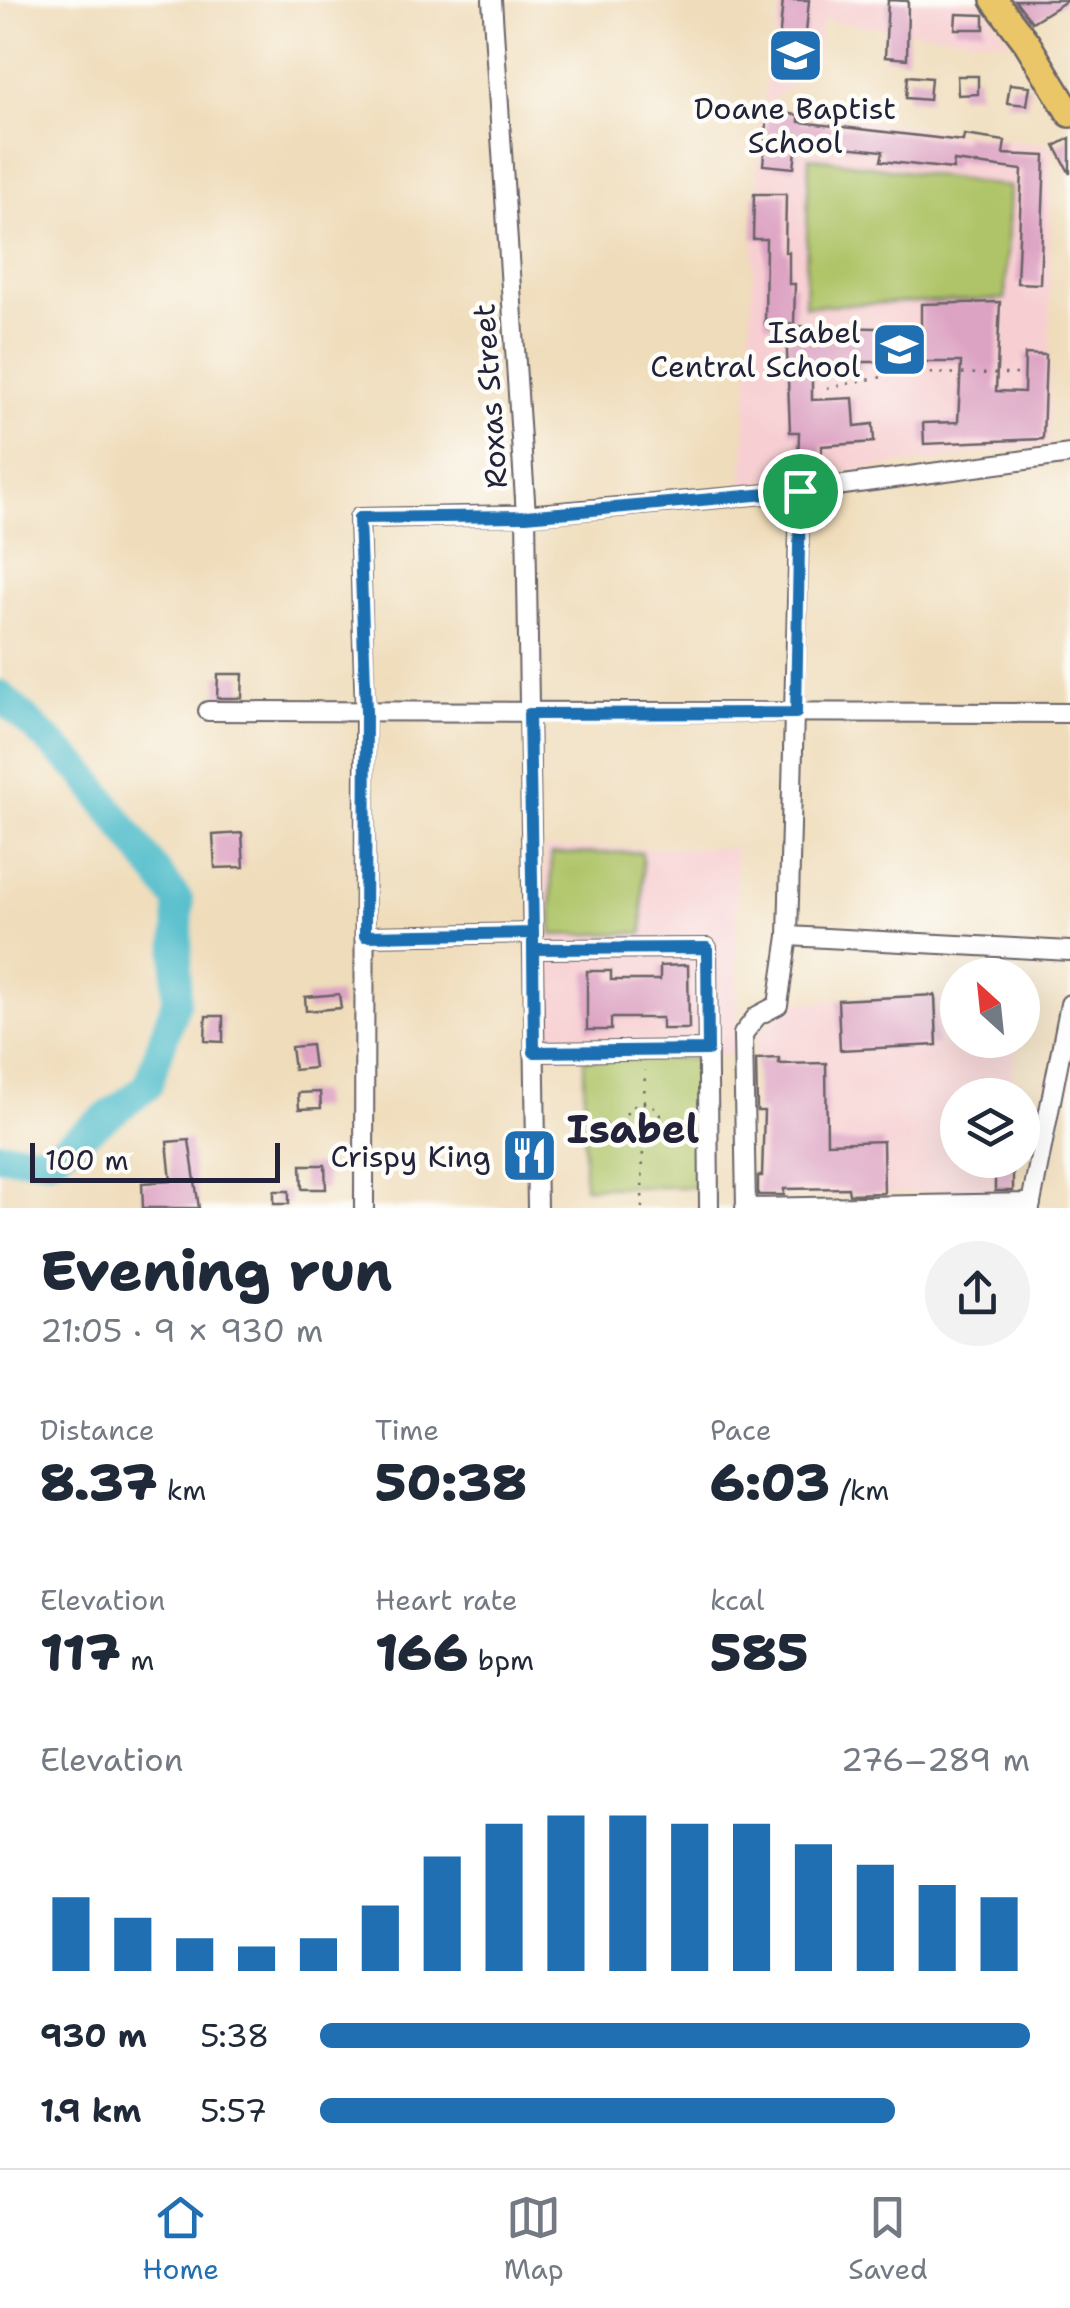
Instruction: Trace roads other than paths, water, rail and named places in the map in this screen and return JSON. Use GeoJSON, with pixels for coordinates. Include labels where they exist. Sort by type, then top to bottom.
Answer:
{"type":"FeatureCollection","features":[{"type":"Feature","properties":{"kind":"highway"},"geometry":{"type":"LineString","coordinates":[[994,0],[1070,114]]}},
{"type":"Feature","properties":{"kind":"street","name":"Roxas Street"},"geometry":{"type":"LineString","coordinates":[[492,0],[526,516],[537,1208]]}},
{"type":"Feature","properties":{"kind":"street"},"geometry":{"type":"LineString","coordinates":[[364,1208],[366,712],[359,518],[526,516],[800,491],[1070,454]]}},
{"type":"Feature","properties":{"kind":"street"},"geometry":{"type":"LineString","coordinates":[[800,491],[788,936],[778,1005],[757,1016],[743,1034],[745,1208],[1030,1206],[1070,1004]]}},
{"type":"Feature","properties":{"kind":"street"},"geometry":{"type":"LineString","coordinates":[[208,711],[1070,713]]}},
{"type":"Feature","properties":{"kind":"street"},"geometry":{"type":"LineString","coordinates":[[365,936],[707,948],[709,1208]]}},
{"type":"Feature","properties":{"kind":"street"},"geometry":{"type":"LineString","coordinates":[[788,936],[1070,951]]}},
{"type":"Feature","properties":{"kind":"street"},"geometry":{"type":"LineString","coordinates":[[534,1052],[708,1050]]}},
{"type":"Feature","properties":{"kind":"waterway"},"geometry":{"type":"LineString","coordinates":[[0,695],[84,774],[179,902],[176,1001],[147,1087],[50,1158],[0,1155]]}},
{"type":"Feature","properties":{"kind":"place","name":"Doane Baptist School"},"geometry":{"type":"Point","coordinates":[795,55]}},
{"type":"Feature","properties":{"kind":"place","name":"Isabel Central School"},"geometry":{"type":"Point","coordinates":[899,349]}},
{"type":"Feature","properties":{"kind":"place","name":"Crispy King"},"geometry":{"type":"Point","coordinates":[530,1156]}},
{"type":"Feature","properties":{"kind":"district","name":"Isabel"},"geometry":{"type":"Point","coordinates":[633,1129]}}]}
